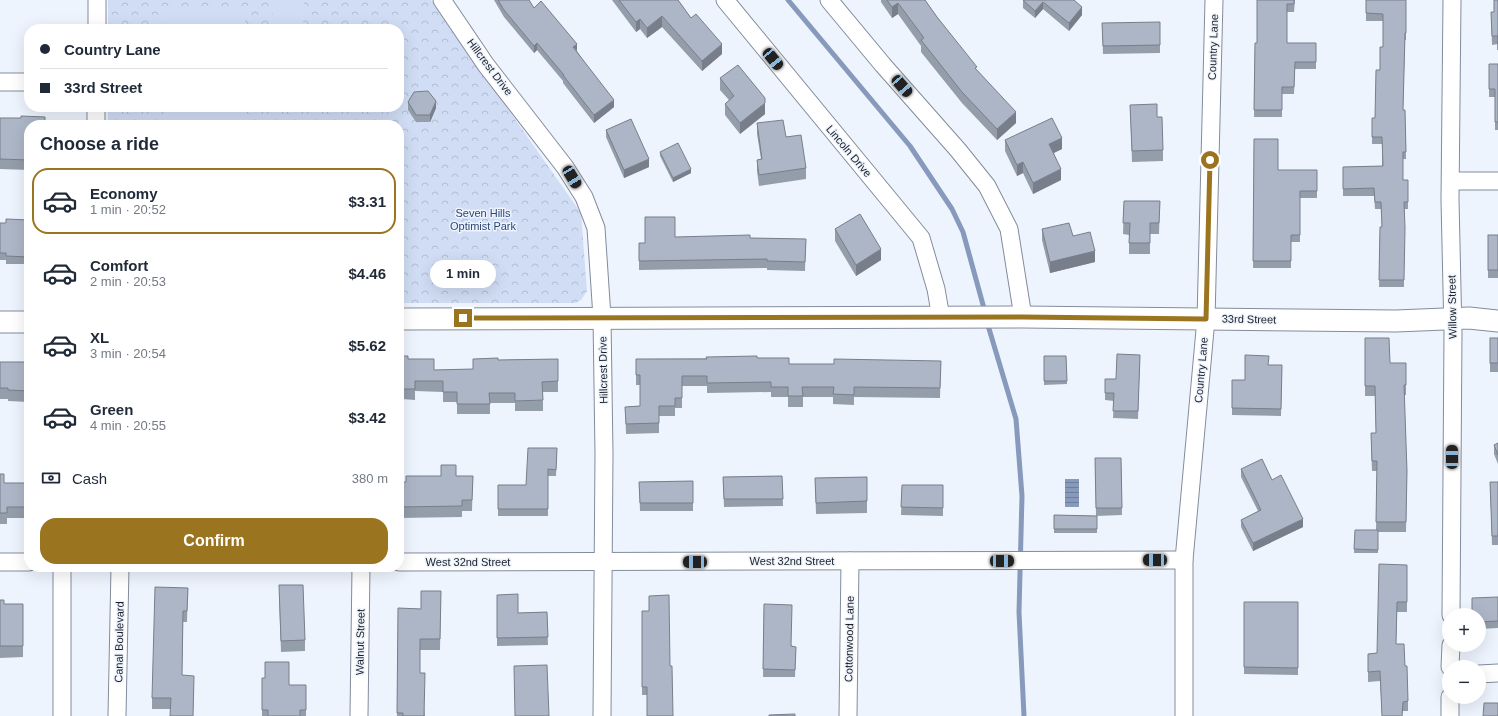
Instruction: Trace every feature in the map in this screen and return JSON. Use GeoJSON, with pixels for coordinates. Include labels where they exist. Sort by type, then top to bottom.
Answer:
{"type":"FeatureCollection","features":[{"type":"Feature","properties":{"kind":"street"},"geometry":{"type":"LineString","coordinates":[[97,0],[97,24]]}},
{"type":"Feature","properties":{"kind":"street","name":"Hillcrest Drive"},"geometry":{"type":"LineString","coordinates":[[442,0],[486,65],[565,166],[584,197],[596,228],[602,318],[604,454],[602,716]]}},
{"type":"Feature","properties":{"kind":"street","name":"Lincoln Drive"},"geometry":{"type":"LineString","coordinates":[[725,0],[921,238],[936,290],[941,318]]}},
{"type":"Feature","properties":{"kind":"street"},"geometry":{"type":"LineString","coordinates":[[830,0],[883,65],[958,150],[987,186],[1009,229],[1014,317]]}},
{"type":"Feature","properties":{"kind":"street","name":"Country Lane"},"geometry":{"type":"LineString","coordinates":[[1184,716],[1184,560],[1206,319],[1214,0]]}},
{"type":"Feature","properties":{"kind":"street","name":"Willow Street"},"geometry":{"type":"LineString","coordinates":[[1451,608],[1452,0]]}},
{"type":"Feature","properties":{"kind":"street"},"geometry":{"type":"LineString","coordinates":[[0,82],[24,82]]}},
{"type":"Feature","properties":{"kind":"street"},"geometry":{"type":"LineString","coordinates":[[1451,181],[1498,181]]}},
{"type":"Feature","properties":{"kind":"street","name":"33rd Street"},"geometry":{"type":"LineString","coordinates":[[404,319],[1014,317],[1396,321],[1469,318],[1498,321]]}},
{"type":"Feature","properties":{"kind":"street"},"geometry":{"type":"LineString","coordinates":[[0,322],[24,322]]}},
{"type":"Feature","properties":{"kind":"street","name":"West 32nd Street"},"geometry":{"type":"LineString","coordinates":[[404,562],[1184,560]]}},
{"type":"Feature","properties":{"kind":"street","name":"Cottonwood Lane"},"geometry":{"type":"LineString","coordinates":[[848,716],[850,561]]}},
{"type":"Feature","properties":{"kind":"street"},"geometry":{"type":"LineString","coordinates":[[0,562],[24,562]]}},
{"type":"Feature","properties":{"kind":"street"},"geometry":{"type":"LineString","coordinates":[[62,572],[62,716]]}},
{"type":"Feature","properties":{"kind":"street","name":"Canal Boulevard"},"geometry":{"type":"LineString","coordinates":[[117,716],[120,572]]}},
{"type":"Feature","properties":{"kind":"street","name":"Walnut Street"},"geometry":{"type":"LineString","coordinates":[[359,716],[361,572]]}},
{"type":"Feature","properties":{"kind":"street"},"geometry":{"type":"LineString","coordinates":[[1486,674],[1498,673]]}},
{"type":"Feature","properties":{"kind":"street"},"geometry":{"type":"LineString","coordinates":[[1450,704],[1450,716]]}},
{"type":"Feature","properties":{"kind":"green space","name":"Seven Hills Optimist Park"},"geometry":{"type":"Polygon","coordinates":[[[108,0],[431,0],[581,213],[587,291],[581,300],[576,303],[404,303],[404,120],[108,120],[108,112],[404,112],[404,24],[108,24],[108,0]]]}},
{"type":"Feature","properties":{"kind":"green space"},"geometry":{"type":"Polygon","coordinates":[[[272,0],[304,0],[303,24],[273,24],[272,0]]]}},
{"type":"Feature","properties":{"kind":"green space"},"geometry":{"type":"Polygon","coordinates":[[[245,7],[245,24],[162,24],[162,8],[245,7]]]}},
{"type":"Feature","properties":{"kind":"green space"},"geometry":{"type":"Polygon","coordinates":[[[163,112],[246,112],[246,120],[163,120],[163,112]]]}},
{"type":"Feature","properties":{"kind":"shaded area"},"geometry":{"type":"Polygon","coordinates":[[[1065,479],[1079,479],[1079,507],[1065,507],[1065,479]]]}},
{"type":"Feature","properties":{"kind":"building"},"geometry":{"type":"Polygon","coordinates":[[[498,0],[529,0],[534,8],[541,1],[577,44],[573,47],[614,100],[594,115],[564,75],[537,43],[534,46],[504,10],[498,0]]]}},
{"type":"Feature","properties":{"kind":"building"},"geometry":{"type":"Polygon","coordinates":[[[619,0],[678,0],[691,18],[696,14],[722,44],[702,61],[662,16],[647,28],[640,19],[636,22],[619,0]]]}},
{"type":"Feature","properties":{"kind":"building"},"geometry":{"type":"Polygon","coordinates":[[[887,0],[925,0],[977,67],[975,68],[1016,112],[997,129],[962,92],[921,40],[924,38],[898,3],[892,7],[887,0]]]}},
{"type":"Feature","properties":{"kind":"building"},"geometry":{"type":"Polygon","coordinates":[[[1023,0],[1074,0],[1082,7],[1069,23],[1043,2],[1035,11],[1023,0]]]}},
{"type":"Feature","properties":{"kind":"building"},"geometry":{"type":"Polygon","coordinates":[[[1257,0],[1294,0],[1294,4],[1287,4],[1287,43],[1316,43],[1316,62],[1295,62],[1294,87],[1282,87],[1282,110],[1254,110],[1257,0]]]}},
{"type":"Feature","properties":{"kind":"building"},"geometry":{"type":"Polygon","coordinates":[[[1366,0],[1406,0],[1403,110],[1405,110],[1406,152],[1403,152],[1403,180],[1408,180],[1408,202],[1404,202],[1404,280],[1379,280],[1380,227],[1382,227],[1381,202],[1375,202],[1374,188],[1343,189],[1343,167],[1383,166],[1382,137],[1372,137],[1372,118],[1375,118],[1376,70],[1380,70],[1380,47],[1383,47],[1383,14],[1366,13],[1366,0]]]}},
{"type":"Feature","properties":{"kind":"building"},"geometry":{"type":"Polygon","coordinates":[[[1494,0],[1498,0],[1498,36],[1492,36],[1491,12],[1494,12],[1494,0]]]}},
{"type":"Feature","properties":{"kind":"building"},"geometry":{"type":"Polygon","coordinates":[[[1160,22],[1160,45],[1103,46],[1102,23],[1160,22]]]}},
{"type":"Feature","properties":{"kind":"building"},"geometry":{"type":"Polygon","coordinates":[[[1489,64],[1498,64],[1498,122],[1495,122],[1495,89],[1489,89],[1489,64]]]}},
{"type":"Feature","properties":{"kind":"building"},"geometry":{"type":"Polygon","coordinates":[[[738,65],[765,98],[765,103],[740,123],[725,104],[734,96],[720,78],[738,65]]]}},
{"type":"Feature","properties":{"kind":"building"},"geometry":{"type":"Polygon","coordinates":[[[428,91],[436,101],[430,115],[416,115],[408,102],[414,92],[428,91]]]}},
{"type":"Feature","properties":{"kind":"building"},"geometry":{"type":"Polygon","coordinates":[[[1157,104],[1157,117],[1162,117],[1163,150],[1132,151],[1130,105],[1157,104]]]}},
{"type":"Feature","properties":{"kind":"building"},"geometry":{"type":"Polygon","coordinates":[[[21,116],[45,117],[45,120],[24,120],[24,160],[0,159],[0,118],[21,118],[21,116]]]}},
{"type":"Feature","properties":{"kind":"building"},"geometry":{"type":"Polygon","coordinates":[[[1052,118],[1062,138],[1049,144],[1061,169],[1033,183],[1023,162],[1017,165],[1005,140],[1052,118]]]}},
{"type":"Feature","properties":{"kind":"building"},"geometry":{"type":"Polygon","coordinates":[[[631,119],[649,159],[624,170],[606,130],[631,119]]]}},
{"type":"Feature","properties":{"kind":"building"},"geometry":{"type":"Polygon","coordinates":[[[783,120],[786,137],[801,135],[806,168],[759,175],[757,160],[762,159],[757,123],[783,120]]]}},
{"type":"Feature","properties":{"kind":"building"},"geometry":{"type":"Polygon","coordinates":[[[1254,139],[1278,139],[1278,170],[1317,170],[1317,191],[1300,191],[1300,235],[1291,235],[1291,261],[1253,261],[1254,139]]]}},
{"type":"Feature","properties":{"kind":"building"},"geometry":{"type":"Polygon","coordinates":[[[678,143],[691,169],[673,178],[660,152],[678,143]]]}},
{"type":"Feature","properties":{"kind":"building"},"geometry":{"type":"Polygon","coordinates":[[[1124,201],[1160,201],[1159,223],[1150,223],[1150,243],[1129,243],[1130,223],[1123,223],[1124,201]]]}},
{"type":"Feature","properties":{"kind":"building"},"geometry":{"type":"Polygon","coordinates":[[[860,214],[881,249],[856,265],[835,229],[860,214]]]}},
{"type":"Feature","properties":{"kind":"building"},"geometry":{"type":"Polygon","coordinates":[[[645,217],[675,217],[675,237],[750,235],[750,238],[806,239],[805,262],[767,261],[767,259],[639,261],[639,243],[645,243],[645,217]]]}},
{"type":"Feature","properties":{"kind":"building"},"geometry":{"type":"Polygon","coordinates":[[[6,219],[24,220],[24,257],[6,256],[6,253],[0,253],[0,223],[6,223],[6,219]]]}},
{"type":"Feature","properties":{"kind":"building"},"geometry":{"type":"Polygon","coordinates":[[[1069,223],[1073,236],[1090,232],[1095,251],[1050,262],[1042,229],[1069,223]]]}},
{"type":"Feature","properties":{"kind":"building"},"geometry":{"type":"Polygon","coordinates":[[[1488,235],[1498,235],[1498,270],[1488,270],[1488,235]]]}},
{"type":"Feature","properties":{"kind":"building"},"geometry":{"type":"Polygon","coordinates":[[[1365,338],[1389,338],[1390,363],[1406,363],[1406,385],[1404,385],[1407,471],[1406,522],[1376,522],[1377,461],[1372,461],[1371,433],[1376,433],[1375,386],[1365,386],[1365,338]]]}},
{"type":"Feature","properties":{"kind":"building"},"geometry":{"type":"Polygon","coordinates":[[[1490,338],[1498,338],[1498,363],[1490,363],[1490,338]]]}},
{"type":"Feature","properties":{"kind":"building"},"geometry":{"type":"Polygon","coordinates":[[[1117,354],[1140,355],[1138,411],[1113,411],[1114,393],[1105,393],[1105,379],[1116,379],[1117,354]]]}},
{"type":"Feature","properties":{"kind":"building"},"geometry":{"type":"Polygon","coordinates":[[[1245,355],[1269,356],[1268,365],[1282,365],[1281,409],[1232,408],[1232,380],[1245,380],[1245,355]]]}},
{"type":"Feature","properties":{"kind":"building"},"geometry":{"type":"Polygon","coordinates":[[[404,356],[408,356],[408,359],[434,359],[434,370],[473,369],[473,359],[558,359],[558,381],[542,382],[543,400],[515,401],[515,393],[489,393],[490,404],[457,404],[457,392],[443,392],[443,381],[415,381],[415,389],[404,389],[404,356]]]}},
{"type":"Feature","properties":{"kind":"building"},"geometry":{"type":"Polygon","coordinates":[[[757,356],[757,358],[789,358],[789,364],[834,364],[834,359],[941,361],[940,388],[854,387],[854,395],[833,394],[834,387],[802,387],[803,396],[788,396],[788,387],[771,387],[771,382],[707,383],[707,376],[682,376],[682,398],[675,398],[675,406],[659,406],[659,423],[626,424],[625,407],[640,406],[640,375],[636,375],[636,359],[707,359],[706,357],[757,356]]]}},
{"type":"Feature","properties":{"kind":"building"},"geometry":{"type":"Polygon","coordinates":[[[1044,356],[1066,356],[1067,381],[1044,381],[1044,356]]]}},
{"type":"Feature","properties":{"kind":"building"},"geometry":{"type":"Polygon","coordinates":[[[0,362],[24,362],[24,391],[0,388],[0,362]]]}},
{"type":"Feature","properties":{"kind":"building"},"geometry":{"type":"Polygon","coordinates":[[[1498,443],[1498,455],[1494,445],[1498,443]]]}},
{"type":"Feature","properties":{"kind":"building"},"geometry":{"type":"Polygon","coordinates":[[[528,448],[557,448],[556,470],[548,469],[548,509],[498,509],[498,485],[526,485],[528,448]]]}},
{"type":"Feature","properties":{"kind":"building"},"geometry":{"type":"Polygon","coordinates":[[[1095,458],[1121,458],[1122,508],[1096,508],[1095,458]]]}},
{"type":"Feature","properties":{"kind":"building"},"geometry":{"type":"Polygon","coordinates":[[[1262,459],[1272,480],[1281,475],[1303,519],[1253,543],[1241,520],[1261,510],[1241,469],[1262,459]]]}},
{"type":"Feature","properties":{"kind":"building"},"geometry":{"type":"Polygon","coordinates":[[[441,465],[456,465],[456,476],[473,476],[472,500],[462,500],[462,506],[404,507],[404,482],[406,482],[406,476],[441,476],[441,465]]]}},
{"type":"Feature","properties":{"kind":"building"},"geometry":{"type":"Polygon","coordinates":[[[0,474],[4,474],[4,483],[24,483],[24,507],[7,507],[7,513],[0,513],[0,474]]]}},
{"type":"Feature","properties":{"kind":"building"},"geometry":{"type":"Polygon","coordinates":[[[782,476],[783,499],[724,499],[723,477],[782,476]]]}},
{"type":"Feature","properties":{"kind":"building"},"geometry":{"type":"Polygon","coordinates":[[[867,477],[867,501],[816,503],[815,478],[867,477]]]}},
{"type":"Feature","properties":{"kind":"building"},"geometry":{"type":"Polygon","coordinates":[[[693,481],[693,503],[640,503],[639,482],[693,481]]]}},
{"type":"Feature","properties":{"kind":"building"},"geometry":{"type":"Polygon","coordinates":[[[1490,482],[1498,482],[1498,536],[1492,536],[1490,482]]]}},
{"type":"Feature","properties":{"kind":"building"},"geometry":{"type":"Polygon","coordinates":[[[902,485],[943,485],[943,508],[901,507],[902,485]]]}},
{"type":"Feature","properties":{"kind":"building"},"geometry":{"type":"Polygon","coordinates":[[[1054,515],[1097,516],[1097,529],[1054,529],[1054,515]]]}},
{"type":"Feature","properties":{"kind":"building"},"geometry":{"type":"Polygon","coordinates":[[[1355,530],[1378,530],[1378,550],[1354,549],[1355,530]]]}},
{"type":"Feature","properties":{"kind":"building"},"geometry":{"type":"Polygon","coordinates":[[[1379,564],[1407,565],[1407,602],[1397,602],[1396,644],[1404,644],[1405,666],[1407,666],[1408,701],[1403,702],[1402,716],[1382,716],[1380,671],[1368,672],[1368,654],[1377,653],[1379,564]]]}},
{"type":"Feature","properties":{"kind":"building"},"geometry":{"type":"Polygon","coordinates":[[[279,585],[303,585],[305,640],[281,641],[279,585]]]}},
{"type":"Feature","properties":{"kind":"building"},"geometry":{"type":"Polygon","coordinates":[[[155,587],[188,588],[187,611],[183,611],[182,675],[194,676],[193,716],[170,716],[171,698],[152,698],[155,587]]]}},
{"type":"Feature","properties":{"kind":"building"},"geometry":{"type":"Polygon","coordinates":[[[421,591],[441,591],[440,639],[420,639],[420,673],[425,673],[424,716],[403,716],[403,713],[397,713],[398,608],[421,609],[421,591]]]}},
{"type":"Feature","properties":{"kind":"building"},"geometry":{"type":"Polygon","coordinates":[[[518,594],[518,613],[547,612],[548,637],[497,638],[497,595],[518,594]]]}},
{"type":"Feature","properties":{"kind":"building"},"geometry":{"type":"Polygon","coordinates":[[[669,595],[670,666],[672,666],[673,716],[647,716],[647,687],[642,687],[642,611],[649,611],[649,596],[669,595]]]}},
{"type":"Feature","properties":{"kind":"building"},"geometry":{"type":"Polygon","coordinates":[[[1498,597],[1498,621],[1486,622],[1486,608],[1472,608],[1472,598],[1498,597]]]}},
{"type":"Feature","properties":{"kind":"building"},"geometry":{"type":"Polygon","coordinates":[[[0,600],[4,600],[4,604],[23,604],[23,646],[0,646],[0,600]]]}},
{"type":"Feature","properties":{"kind":"building"},"geometry":{"type":"Polygon","coordinates":[[[1244,602],[1298,602],[1298,668],[1244,667],[1244,602]]]}},
{"type":"Feature","properties":{"kind":"building"},"geometry":{"type":"Polygon","coordinates":[[[764,604],[792,605],[791,646],[796,647],[795,670],[763,669],[764,604]]]}},
{"type":"Feature","properties":{"kind":"building"},"geometry":{"type":"Polygon","coordinates":[[[265,662],[289,662],[289,685],[306,685],[306,710],[300,710],[300,716],[268,716],[268,710],[262,710],[262,678],[265,678],[265,662]]]}},
{"type":"Feature","properties":{"kind":"building"},"geometry":{"type":"Polygon","coordinates":[[[547,665],[549,716],[515,716],[514,666],[547,665]]]}},
{"type":"Feature","properties":{"kind":"building"},"geometry":{"type":"Polygon","coordinates":[[[1498,703],[1498,716],[1483,716],[1484,704],[1498,703]]]}},
{"type":"Feature","properties":{"kind":"building"},"geometry":{"type":"Polygon","coordinates":[[[795,714],[795,716],[769,716],[769,715],[795,714]]]}},
{"type":"Feature","properties":{"kind":"waterway"},"geometry":{"type":"LineString","coordinates":[[788,0],[910,146],[952,209],[963,232],[985,312]]}},
{"type":"Feature","properties":{"kind":"waterway"},"geometry":{"type":"LineString","coordinates":[[987,322],[1016,419],[1022,496],[1019,612],[1024,716]]}},
{"type":"Feature","properties":{"kind":"route"},"geometry":{"type":"LineString","coordinates":[[463,318],[1022,317],[1206,319],[1210,160]]}}]}
